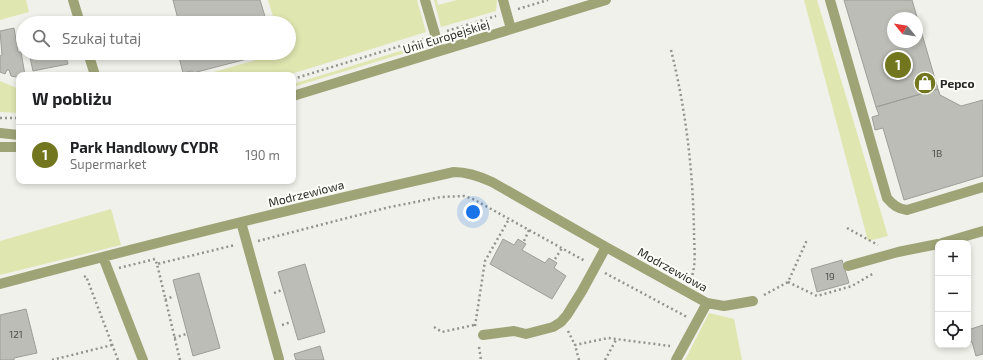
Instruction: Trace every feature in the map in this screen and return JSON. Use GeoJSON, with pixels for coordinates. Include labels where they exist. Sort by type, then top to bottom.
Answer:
{"type":"FeatureCollection","features":[{"type":"Feature","properties":{"kind":"street"},"geometry":{"type":"LineString","coordinates":[[73,0],[78,16]]}},
{"type":"Feature","properties":{"kind":"street"},"geometry":{"type":"LineString","coordinates":[[425,0],[440,51]]}},
{"type":"Feature","properties":{"kind":"street"},"geometry":{"type":"LineString","coordinates":[[503,0],[511,29]]}},
{"type":"Feature","properties":{"kind":"street","name":"Unii Europejskiej"},"geometry":{"type":"LineString","coordinates":[[296,95],[606,0]]}},
{"type":"Feature","properties":{"kind":"street"},"geometry":{"type":"LineString","coordinates":[[830,0],[887,198],[893,205],[900,209],[907,210],[983,187]]}},
{"type":"Feature","properties":{"kind":"street"},"geometry":{"type":"LineString","coordinates":[[90,60],[94,72]]}},
{"type":"Feature","properties":{"kind":"street"},"geometry":{"type":"LineString","coordinates":[[0,133],[16,135]]}},
{"type":"Feature","properties":{"kind":"street"},"geometry":{"type":"LineString","coordinates":[[0,147],[16,146]]}},
{"type":"Feature","properties":{"kind":"street","name":"Modrzewiowa"},"geometry":{"type":"LineString","coordinates":[[0,284],[242,222],[454,172],[464,172],[476,175],[492,182],[707,302],[724,306],[753,301]]}},
{"type":"Feature","properties":{"kind":"street"},"geometry":{"type":"LineString","coordinates":[[242,222],[279,360]]}},
{"type":"Feature","properties":{"kind":"street"},"geometry":{"type":"LineString","coordinates":[[952,240],[983,231]]}},
{"type":"Feature","properties":{"kind":"street"},"geometry":{"type":"LineString","coordinates":[[848,266],[898,252],[935,245]]}},
{"type":"Feature","properties":{"kind":"street"},"geometry":{"type":"LineString","coordinates":[[480,333],[514,331],[526,334],[553,327],[567,315],[596,267],[606,247]]}},
{"type":"Feature","properties":{"kind":"street"},"geometry":{"type":"LineString","coordinates":[[103,257],[143,360]]}},
{"type":"Feature","properties":{"kind":"street"},"geometry":{"type":"LineString","coordinates":[[676,360],[707,302]]}},
{"type":"Feature","properties":{"kind":"path"},"geometry":{"type":"LineString","coordinates":[[296,77],[548,0]]}},
{"type":"Feature","properties":{"kind":"path"},"geometry":{"type":"LineString","coordinates":[[671,50],[679,83],[690,160],[694,206],[693,274]]}},
{"type":"Feature","properties":{"kind":"path"},"geometry":{"type":"LineString","coordinates":[[0,118],[16,118]]}},
{"type":"Feature","properties":{"kind":"path"},"geometry":{"type":"LineString","coordinates":[[156,264],[390,207],[441,197],[464,196],[509,219],[696,322]]}},
{"type":"Feature","properties":{"kind":"path"},"geometry":{"type":"LineString","coordinates":[[480,333],[475,325],[485,261],[509,219]]}},
{"type":"Feature","properties":{"kind":"path"},"geometry":{"type":"LineString","coordinates":[[847,228],[877,244],[898,252]]}},
{"type":"Feature","properties":{"kind":"path"},"geometry":{"type":"LineString","coordinates":[[524,241],[529,230]]}},
{"type":"Feature","properties":{"kind":"path"},"geometry":{"type":"LineString","coordinates":[[753,301],[788,282],[807,240]]}},
{"type":"Feature","properties":{"kind":"path"},"geometry":{"type":"LineString","coordinates":[[555,259],[562,248]]}},
{"type":"Feature","properties":{"kind":"path"},"geometry":{"type":"LineString","coordinates":[[78,278],[155,259],[180,360]]}},
{"type":"Feature","properties":{"kind":"path"},"geometry":{"type":"LineString","coordinates":[[788,282],[817,296],[852,286],[880,269]]}},
{"type":"Feature","properties":{"kind":"path"},"geometry":{"type":"LineString","coordinates":[[86,276],[117,360]]}},
{"type":"Feature","properties":{"kind":"path"},"geometry":{"type":"LineString","coordinates":[[165,300],[174,296]]}},
{"type":"Feature","properties":{"kind":"path"},"geometry":{"type":"LineString","coordinates":[[434,327],[442,332],[475,325]]}},
{"type":"Feature","properties":{"kind":"path"},"geometry":{"type":"LineString","coordinates":[[174,338],[186,334]]}},
{"type":"Feature","properties":{"kind":"path"},"geometry":{"type":"LineString","coordinates":[[579,360],[575,345],[608,338],[682,348]]}},
{"type":"Feature","properties":{"kind":"path"},"geometry":{"type":"LineString","coordinates":[[605,360],[616,340]]}},
{"type":"Feature","properties":{"kind":"path"},"geometry":{"type":"LineString","coordinates":[[52,360],[112,345]]}},
{"type":"Feature","properties":{"kind":"path"},"geometry":{"type":"LineString","coordinates":[[479,346],[481,360]]}},
{"type":"Feature","properties":{"kind":"green space"},"geometry":{"type":"Polygon","coordinates":[[[0,0],[26,0],[29,12],[0,20],[0,0]]]}},
{"type":"Feature","properties":{"kind":"green space"},"geometry":{"type":"Polygon","coordinates":[[[268,0],[417,0],[426,32],[296,73],[214,72],[256,60],[296,60],[296,16],[273,16],[268,0]]]}},
{"type":"Feature","properties":{"kind":"green space"},"geometry":{"type":"Polygon","coordinates":[[[434,0],[437,0],[438,5],[457,0],[497,0],[496,11],[441,27],[434,0]]]}},
{"type":"Feature","properties":{"kind":"green space"},"geometry":{"type":"Polygon","coordinates":[[[804,0],[817,0],[888,236],[868,241],[804,0]]]}},
{"type":"Feature","properties":{"kind":"green space"},"geometry":{"type":"Polygon","coordinates":[[[423,44],[415,50],[296,86],[296,83],[423,44]]]}},
{"type":"Feature","properties":{"kind":"green space"},"geometry":{"type":"Polygon","coordinates":[[[0,81],[16,88],[16,113],[0,112],[0,81]]]}},
{"type":"Feature","properties":{"kind":"green space"},"geometry":{"type":"Polygon","coordinates":[[[111,209],[121,245],[0,275],[0,241],[111,209]]]}},
{"type":"Feature","properties":{"kind":"green space"},"geometry":{"type":"Polygon","coordinates":[[[709,313],[734,319],[742,360],[685,360],[709,313]]]}},
{"type":"Feature","properties":{"kind":"building"},"geometry":{"type":"Polygon","coordinates":[[[173,0],[260,0],[265,16],[177,16],[173,0]]]}},
{"type":"Feature","properties":{"kind":"building"},"geometry":{"type":"Polygon","coordinates":[[[844,0],[912,0],[916,12],[887,12],[887,48],[923,48],[923,38],[938,89],[876,107],[844,0]]]}},
{"type":"Feature","properties":{"kind":"building"},"geometry":{"type":"Polygon","coordinates":[[[14,28],[16,40],[16,60],[22,60],[24,72],[16,72],[16,77],[11,76],[9,70],[7,70],[5,74],[0,72],[0,56],[2,55],[0,31],[14,28]]]}},
{"type":"Feature","properties":{"kind":"building"},"geometry":{"type":"Polygon","coordinates":[[[31,60],[67,60],[68,64],[33,71],[31,60]]]}},
{"type":"Feature","properties":{"kind":"building"},"geometry":{"type":"Polygon","coordinates":[[[180,60],[243,60],[197,72],[183,72],[180,60]]]}},
{"type":"Feature","properties":{"kind":"building"},"geometry":{"type":"Polygon","coordinates":[[[938,89],[940,95],[961,106],[983,100],[983,176],[904,200],[883,128],[875,130],[872,117],[879,115],[876,107],[938,89]]]}},
{"type":"Feature","properties":{"kind":"building"},"geometry":{"type":"Polygon","coordinates":[[[503,239],[514,245],[518,239],[526,244],[522,250],[545,263],[549,258],[557,263],[554,268],[566,276],[552,299],[490,264],[503,239]]]}},
{"type":"Feature","properties":{"kind":"building"},"geometry":{"type":"Polygon","coordinates":[[[842,260],[849,283],[817,292],[811,269],[842,260]]]}},
{"type":"Feature","properties":{"kind":"building"},"geometry":{"type":"Polygon","coordinates":[[[305,264],[325,332],[298,340],[278,272],[305,264]]]}},
{"type":"Feature","properties":{"kind":"building"},"geometry":{"type":"Polygon","coordinates":[[[199,273],[220,348],[193,356],[173,280],[199,273]]]}},
{"type":"Feature","properties":{"kind":"building"},"geometry":{"type":"Polygon","coordinates":[[[26,309],[37,353],[14,358],[14,360],[0,360],[0,315],[26,309]]]}},
{"type":"Feature","properties":{"kind":"building"},"geometry":{"type":"Polygon","coordinates":[[[983,325],[983,354],[976,356],[971,342],[971,329],[983,325]]]}},
{"type":"Feature","properties":{"kind":"building"},"geometry":{"type":"Polygon","coordinates":[[[320,346],[324,360],[296,360],[294,354],[320,346]]]}},
{"type":"Feature","properties":{"kind":"place","name":"Park Handlowy CYDR"},"geometry":{"type":"Point","coordinates":[898,65]}},
{"type":"Feature","properties":{"kind":"place","name":"Pepco"},"geometry":{"type":"Point","coordinates":[925,83]}}]}
